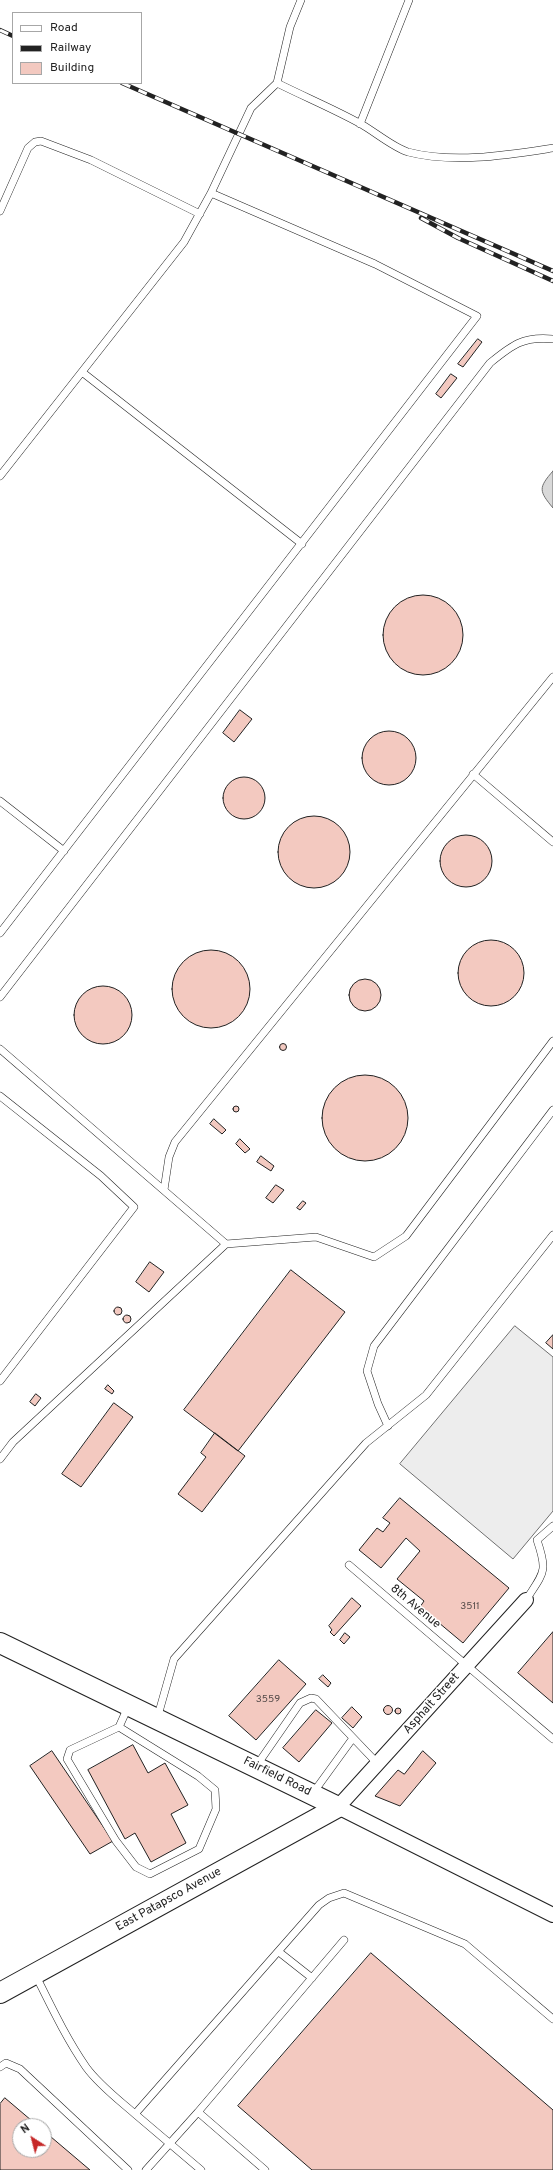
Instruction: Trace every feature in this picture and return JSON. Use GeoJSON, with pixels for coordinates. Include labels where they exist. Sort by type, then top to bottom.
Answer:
{"type":"FeatureCollection","features":[{"type":"Feature","properties":{"kind":"street","name":"Asphalt Street"},"geometry":{"type":"LineString","coordinates":[[338,1807],[468,1666],[526,1600]]}},
{"type":"Feature","properties":{"kind":"street","name":"Fairfield Road"},"geometry":{"type":"LineString","coordinates":[[0,1642],[338,1807],[553,1915]]}},
{"type":"Feature","properties":{"kind":"street","name":"East Patapsco Avenue"},"geometry":{"type":"LineString","coordinates":[[0,1993],[338,1807]]}},
{"type":"Feature","properties":{"kind":"lane"},"geometry":{"type":"LineString","coordinates":[[0,476],[184,242],[211,193],[251,108],[277,83],[290,27],[301,0]]}},
{"type":"Feature","properties":{"kind":"lane"},"geometry":{"type":"LineString","coordinates":[[360,124],[408,0]]}},
{"type":"Feature","properties":{"kind":"lane"},"geometry":{"type":"LineString","coordinates":[[277,83],[360,124],[407,151],[434,157],[510,155],[553,148]]}},
{"type":"Feature","properties":{"kind":"lane"},"geometry":{"type":"LineString","coordinates":[[0,211],[28,148],[35,142],[40,141],[91,160],[200,214]]}},
{"type":"Feature","properties":{"kind":"lane"},"geometry":{"type":"LineString","coordinates":[[0,933],[477,316],[375,264],[211,193]]}},
{"type":"Feature","properties":{"kind":"lane"},"geometry":{"type":"LineString","coordinates":[[0,997],[490,363],[508,348],[522,341],[537,337],[553,339]]}},
{"type":"Feature","properties":{"kind":"lane"},"geometry":{"type":"LineString","coordinates":[[82,372],[302,544]]}},
{"type":"Feature","properties":{"kind":"lane"},"geometry":{"type":"LineString","coordinates":[[164,1190],[169,1157],[175,1142],[553,677]]}},
{"type":"Feature","properties":{"kind":"lane"},"geometry":{"type":"LineString","coordinates":[[473,774],[553,842]]}},
{"type":"Feature","properties":{"kind":"lane"},"geometry":{"type":"LineString","coordinates":[[0,801],[64,851]]}},
{"type":"Feature","properties":{"kind":"lane"},"geometry":{"type":"LineString","coordinates":[[0,1459],[13,1442],[226,1244],[316,1237],[374,1257],[406,1236],[553,1041]]}},
{"type":"Feature","properties":{"kind":"lane"},"geometry":{"type":"LineString","coordinates":[[0,1048],[226,1244]]}},
{"type":"Feature","properties":{"kind":"lane"},"geometry":{"type":"LineString","coordinates":[[0,1096],[101,1176],[134,1207],[0,1381]]}},
{"type":"Feature","properties":{"kind":"lane"},"geometry":{"type":"LineString","coordinates":[[388,1426],[378,1404],[367,1370],[374,1346],[553,1110]]}},
{"type":"Feature","properties":{"kind":"lane"},"geometry":{"type":"LineString","coordinates":[[157,1719],[174,1659],[366,1444],[426,1395],[553,1235]]}},
{"type":"Feature","properties":{"kind":"lane"},"geometry":{"type":"LineString","coordinates":[[526,1600],[543,1573],[545,1565],[537,1540],[553,1526]]}},
{"type":"Feature","properties":{"kind":"lane","name":"8th Avenue"},"geometry":{"type":"LineString","coordinates":[[349,1565],[553,1739]]}},
{"type":"Feature","properties":{"kind":"lane"},"geometry":{"type":"LineString","coordinates":[[256,1767],[300,1704],[311,1698],[316,1699],[378,1764]]}},
{"type":"Feature","properties":{"kind":"lane"},"geometry":{"type":"LineString","coordinates":[[119,1727],[198,1776],[215,1790],[216,1809],[198,1850],[150,1874],[136,1867],[116,1841],[67,1759],[70,1750],[119,1727],[129,1705]]}},
{"type":"Feature","properties":{"kind":"lane"},"geometry":{"type":"LineString","coordinates":[[312,1795],[353,1738]]}},
{"type":"Feature","properties":{"kind":"lane"},"geometry":{"type":"LineString","coordinates":[[135,2114],[319,1905],[328,1898],[344,1893],[465,1944],[553,2019]]}},
{"type":"Feature","properties":{"kind":"lane"},"geometry":{"type":"LineString","coordinates":[[146,2170],[169,2142],[198,2112],[344,1940]]}},
{"type":"Feature","properties":{"kind":"lane"},"geometry":{"type":"LineString","coordinates":[[279,1952],[312,1978]]}},
{"type":"Feature","properties":{"kind":"lane"},"geometry":{"type":"LineString","coordinates":[[35,1974],[59,2024],[87,2068],[114,2096],[201,2170]]}},
{"type":"Feature","properties":{"kind":"lane"},"geometry":{"type":"LineString","coordinates":[[0,2066],[6,2063],[20,2070],[128,2170]]}},
{"type":"Feature","properties":{"kind":"lane"},"geometry":{"type":"LineString","coordinates":[[198,2112],[265,2170]]}},
{"type":"Feature","properties":{"kind":"shaded area"},"geometry":{"type":"Polygon","coordinates":[[[553,471],[553,508],[542,490],[545,482],[553,471]]]}},
{"type":"Feature","properties":{"kind":"shaded area"},"geometry":{"type":"Polygon","coordinates":[[[515,1326],[553,1357],[553,1511],[513,1559],[400,1464],[515,1326]]]}},
{"type":"Feature","properties":{"kind":"building"},"geometry":{"type":"Polygon","coordinates":[[[478,339],[482,342],[463,367],[458,364],[478,339]]]}},
{"type":"Feature","properties":{"kind":"building"},"geometry":{"type":"Polygon","coordinates":[[[451,374],[457,378],[441,398],[436,394],[451,374]]]}},
{"type":"Feature","properties":{"kind":"building"},"geometry":{"type":"Polygon","coordinates":[[[415,595],[431,595],[452,606],[463,627],[463,643],[452,664],[431,675],[415,675],[401,669],[394,664],[389,657],[383,643],[383,627],[389,613],[394,606],[401,601],[415,595]]]}},
{"type":"Feature","properties":{"kind":"building"},"geometry":{"type":"Polygon","coordinates":[[[240,710],[252,719],[234,742],[223,733],[240,710]]]}},
{"type":"Feature","properties":{"kind":"building"},"geometry":{"type":"Polygon","coordinates":[[[389,731],[399,733],[408,739],[414,748],[416,758],[414,768],[408,777],[399,783],[389,785],[379,783],[370,777],[364,768],[362,758],[364,748],[370,739],[379,733],[389,731]]]}},
{"type":"Feature","properties":{"kind":"building"},"geometry":{"type":"Polygon","coordinates":[[[240,777],[248,777],[259,783],[265,794],[265,802],[259,813],[248,819],[240,819],[229,813],[223,802],[223,794],[229,783],[240,777]]]}},
{"type":"Feature","properties":{"kind":"building"},"geometry":{"type":"Polygon","coordinates":[[[314,816],[334,822],[344,832],[350,852],[344,872],[334,882],[314,888],[294,882],[284,872],[278,852],[284,832],[294,822],[314,816]]]}},
{"type":"Feature","properties":{"kind":"building"},"geometry":{"type":"Polygon","coordinates":[[[466,835],[476,837],[484,843],[490,851],[492,861],[490,871],[484,879],[476,885],[466,887],[456,885],[448,879],[442,871],[440,861],[442,851],[448,843],[456,837],[466,835]]]}},
{"type":"Feature","properties":{"kind":"building"},"geometry":{"type":"Polygon","coordinates":[[[491,940],[504,943],[514,950],[521,960],[524,973],[521,986],[514,996],[504,1003],[491,1006],[478,1003],[468,996],[461,986],[458,973],[461,960],[468,950],[478,943],[491,940]]]}},
{"type":"Feature","properties":{"kind":"building"},"geometry":{"type":"Polygon","coordinates":[[[203,950],[219,950],[233,956],[244,967],[250,981],[250,997],[244,1011],[233,1022],[219,1028],[203,1028],[189,1022],[178,1011],[172,997],[172,981],[178,967],[189,956],[203,950]]]}},
{"type":"Feature","properties":{"kind":"building"},"geometry":{"type":"Polygon","coordinates":[[[362,979],[368,979],[377,983],[381,995],[377,1007],[368,1011],[362,1011],[353,1007],[349,998],[349,992],[353,983],[362,979]]]}},
{"type":"Feature","properties":{"kind":"building"},"geometry":{"type":"Polygon","coordinates":[[[103,986],[114,988],[127,999],[130,1004],[132,1015],[130,1026],[119,1039],[114,1042],[103,1044],[92,1042],[79,1031],[76,1026],[74,1015],[76,1004],[87,991],[92,988],[103,986]]]}},
{"type":"Feature","properties":{"kind":"building"},"geometry":{"type":"Polygon","coordinates":[[[283,1043],[286,1044],[286,1050],[283,1051],[280,1050],[279,1047],[280,1044],[283,1043]]]}},
{"type":"Feature","properties":{"kind":"building"},"geometry":{"type":"Polygon","coordinates":[[[365,1075],[381,1078],[389,1082],[401,1094],[405,1102],[408,1118],[405,1134],[401,1142],[389,1154],[381,1158],[365,1161],[349,1158],[341,1154],[329,1142],[325,1134],[322,1118],[325,1102],[329,1094],[341,1082],[349,1078],[365,1075]]]}},
{"type":"Feature","properties":{"kind":"building"},"geometry":{"type":"Polygon","coordinates":[[[236,1106],[239,1109],[236,1112],[233,1109],[236,1106]]]}},
{"type":"Feature","properties":{"kind":"building"},"geometry":{"type":"Polygon","coordinates":[[[214,1119],[226,1130],[222,1134],[210,1124],[214,1119]]]}},
{"type":"Feature","properties":{"kind":"building"},"geometry":{"type":"Polygon","coordinates":[[[240,1139],[250,1149],[245,1153],[236,1144],[240,1139]]]}},
{"type":"Feature","properties":{"kind":"building"},"geometry":{"type":"Polygon","coordinates":[[[261,1156],[274,1166],[271,1171],[257,1162],[261,1156]]]}},
{"type":"Feature","properties":{"kind":"building"},"geometry":{"type":"Polygon","coordinates":[[[276,1185],[284,1190],[273,1203],[266,1198],[276,1185]]]}},
{"type":"Feature","properties":{"kind":"building"},"geometry":{"type":"Polygon","coordinates":[[[303,1201],[306,1203],[300,1210],[297,1208],[303,1201]]]}},
{"type":"Feature","properties":{"kind":"building"},"geometry":{"type":"Polygon","coordinates":[[[150,1262],[164,1272],[149,1292],[136,1282],[150,1262]]]}},
{"type":"Feature","properties":{"kind":"building"},"geometry":{"type":"Polygon","coordinates":[[[291,1270],[345,1312],[238,1451],[184,1410],[291,1270]]]}},
{"type":"Feature","properties":{"kind":"building"},"geometry":{"type":"Polygon","coordinates":[[[116,1307],[120,1307],[122,1311],[120,1315],[116,1315],[114,1313],[114,1309],[116,1307]]]}},
{"type":"Feature","properties":{"kind":"building"},"geometry":{"type":"Polygon","coordinates":[[[125,1315],[129,1315],[131,1319],[129,1323],[125,1323],[123,1321],[123,1317],[125,1315]]]}},
{"type":"Feature","properties":{"kind":"building"},"geometry":{"type":"Polygon","coordinates":[[[553,1335],[553,1349],[546,1343],[553,1335]]]}},
{"type":"Feature","properties":{"kind":"building"},"geometry":{"type":"Polygon","coordinates":[[[108,1385],[114,1391],[112,1394],[105,1389],[108,1385]]]}},
{"type":"Feature","properties":{"kind":"building"},"geometry":{"type":"Polygon","coordinates":[[[36,1394],[41,1398],[35,1406],[30,1402],[36,1394]]]}},
{"type":"Feature","properties":{"kind":"building"},"geometry":{"type":"Polygon","coordinates":[[[114,1403],[133,1417],[81,1487],[62,1474],[114,1403]]]}},
{"type":"Feature","properties":{"kind":"building"},"geometry":{"type":"Polygon","coordinates":[[[215,1433],[245,1456],[202,1512],[178,1494],[206,1457],[201,1453],[215,1433]]]}},
{"type":"Feature","properties":{"kind":"building"},"geometry":{"type":"Polygon","coordinates":[[[400,1498],[509,1588],[463,1643],[420,1607],[424,1601],[397,1579],[420,1551],[406,1538],[381,1568],[359,1550],[377,1528],[383,1532],[390,1523],[383,1518],[400,1498]]]}},
{"type":"Feature","properties":{"kind":"building"},"geometry":{"type":"Polygon","coordinates":[[[352,1598],[361,1606],[334,1636],[330,1632],[332,1630],[329,1626],[352,1598]]]}},
{"type":"Feature","properties":{"kind":"building"},"geometry":{"type":"Polygon","coordinates":[[[553,1632],[553,1703],[518,1673],[553,1632]]]}},
{"type":"Feature","properties":{"kind":"building"},"geometry":{"type":"Polygon","coordinates":[[[345,1633],[350,1637],[344,1644],[340,1640],[345,1633]]]}},
{"type":"Feature","properties":{"kind":"building"},"geometry":{"type":"Polygon","coordinates":[[[279,1660],[306,1684],[256,1740],[229,1716],[279,1660]]]}},
{"type":"Feature","properties":{"kind":"building"},"geometry":{"type":"Polygon","coordinates":[[[323,1675],[331,1683],[328,1687],[319,1679],[323,1675]]]}},
{"type":"Feature","properties":{"kind":"building"},"geometry":{"type":"Polygon","coordinates":[[[386,1706],[390,1706],[392,1710],[390,1714],[386,1714],[384,1712],[384,1708],[386,1706]]]}},
{"type":"Feature","properties":{"kind":"building"},"geometry":{"type":"Polygon","coordinates":[[[352,1707],[362,1717],[353,1728],[342,1718],[352,1707]]]}},
{"type":"Feature","properties":{"kind":"building"},"geometry":{"type":"Polygon","coordinates":[[[398,1708],[401,1711],[398,1714],[395,1711],[398,1708]]]}},
{"type":"Feature","properties":{"kind":"building"},"geometry":{"type":"Polygon","coordinates":[[[316,1710],[332,1723],[299,1762],[283,1748],[316,1710]]]}},
{"type":"Feature","properties":{"kind":"building"},"geometry":{"type":"Polygon","coordinates":[[[133,1745],[148,1773],[165,1763],[188,1805],[171,1814],[186,1843],[151,1862],[135,1833],[125,1839],[88,1770],[133,1745]]]}},
{"type":"Feature","properties":{"kind":"building"},"geometry":{"type":"Polygon","coordinates":[[[52,1751],[113,1841],[90,1854],[30,1766],[52,1751]]]}},
{"type":"Feature","properties":{"kind":"building"},"geometry":{"type":"Polygon","coordinates":[[[423,1751],[436,1763],[400,1806],[375,1796],[398,1770],[404,1774],[423,1751]]]}},
{"type":"Feature","properties":{"kind":"building"},"geometry":{"type":"Polygon","coordinates":[[[371,1953],[553,2110],[553,2170],[312,2170],[238,2106],[371,1953]]]}},
{"type":"Feature","properties":{"kind":"building"},"geometry":{"type":"Polygon","coordinates":[[[5,2098],[29,2118],[12,2118],[12,2158],[52,2158],[52,2138],[90,2170],[0,2170],[0,2104],[5,2098]]]}},
{"type":"Feature","properties":{"kind":"railway"},"geometry":{"type":"LineString","coordinates":[[0,30],[12,36]]}},
{"type":"Feature","properties":{"kind":"railway"},"geometry":{"type":"LineString","coordinates":[[124,84],[553,271]]}},
{"type":"Feature","properties":{"kind":"railway"},"geometry":{"type":"LineString","coordinates":[[421,218],[458,238],[553,281]]}}]}
